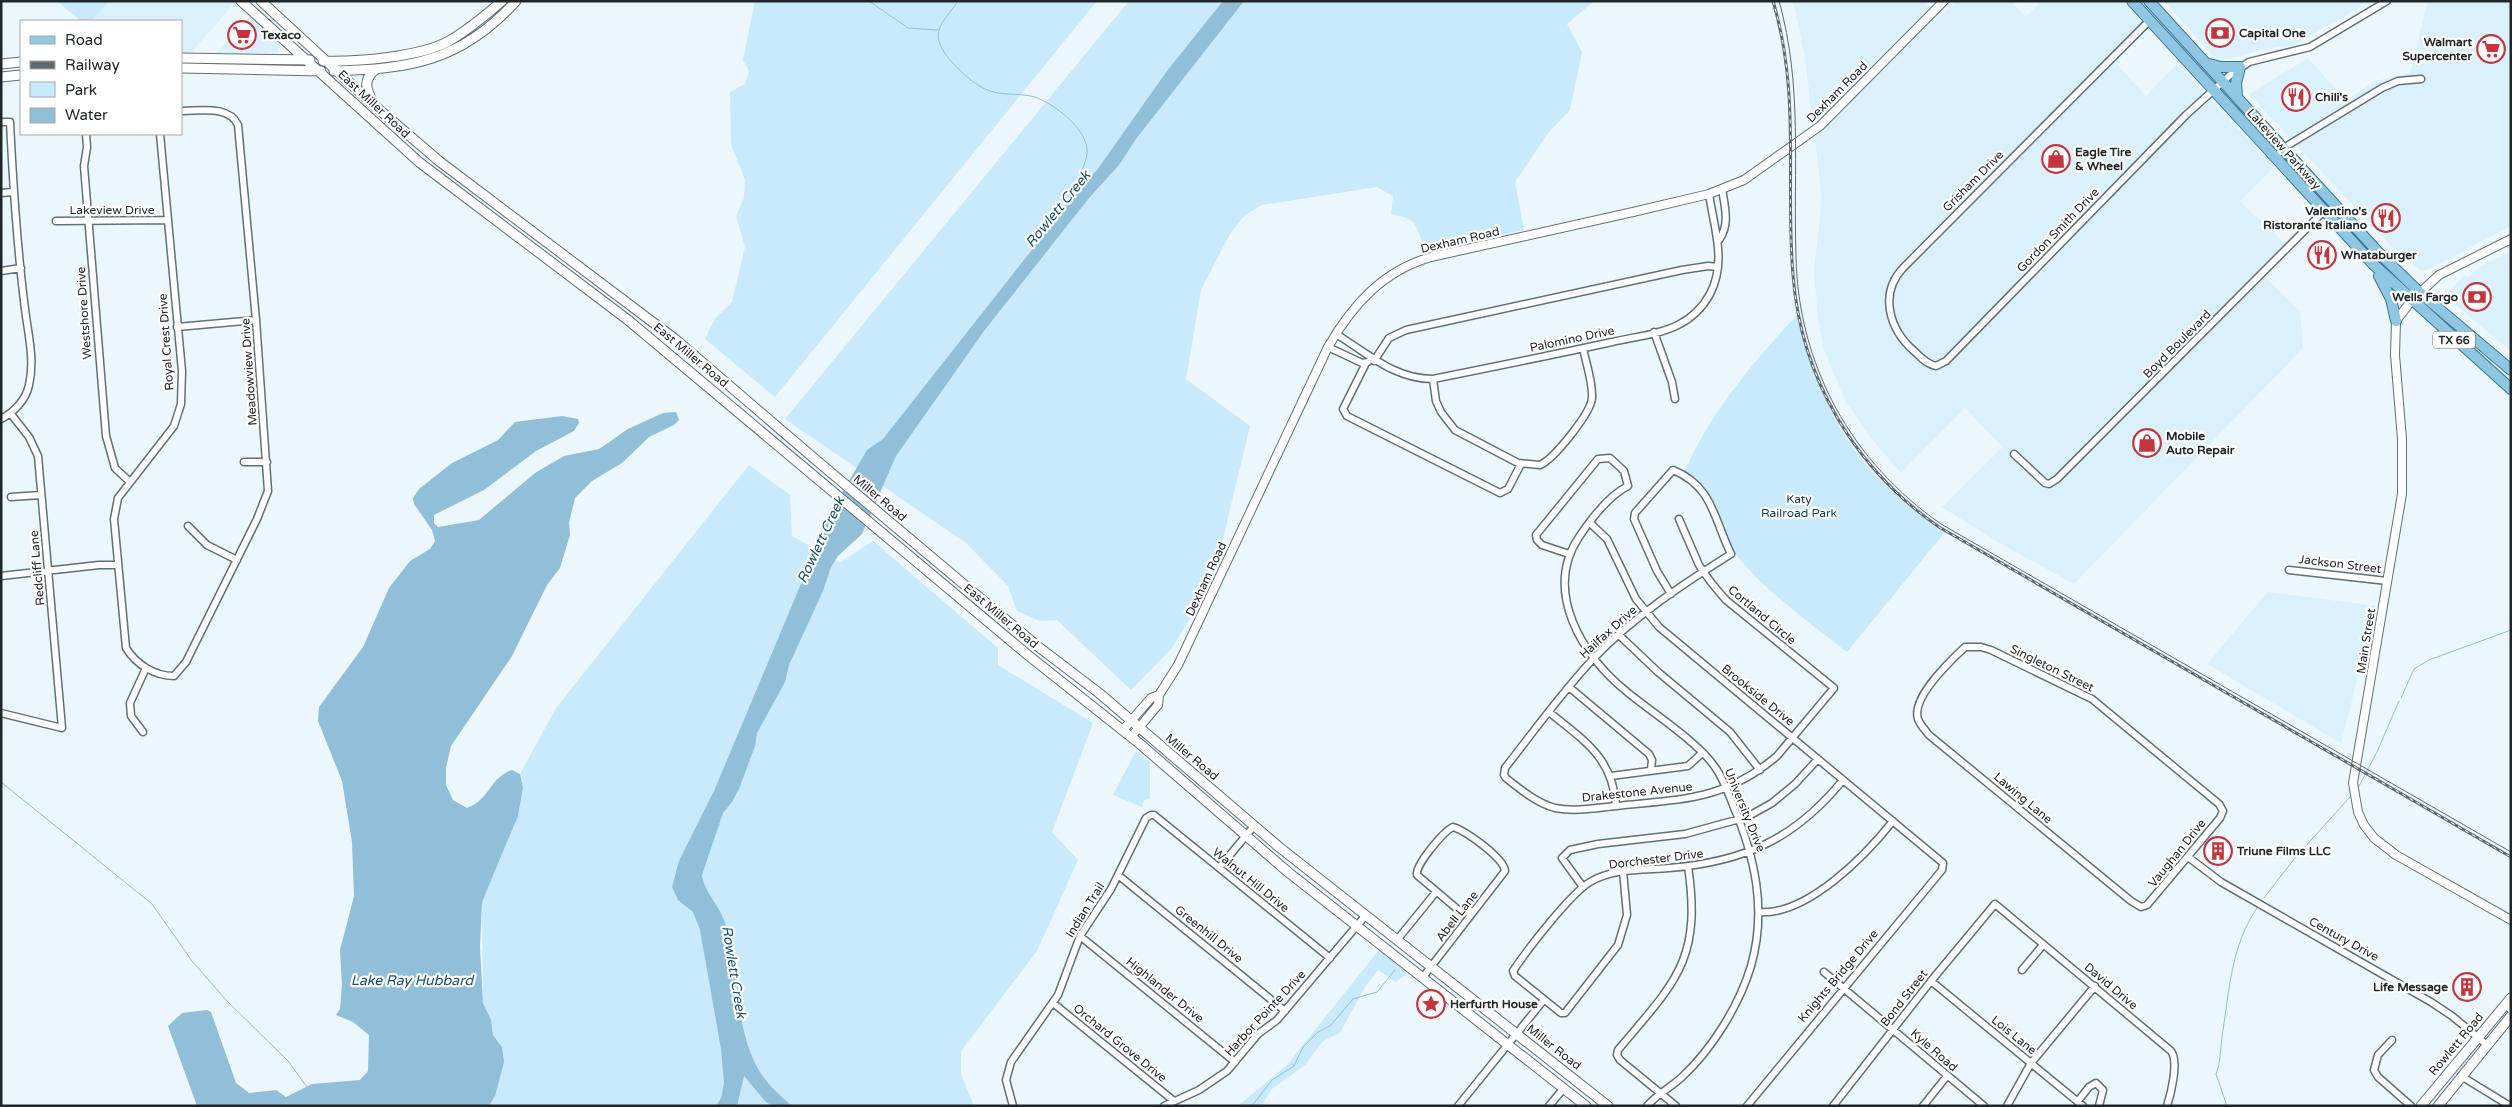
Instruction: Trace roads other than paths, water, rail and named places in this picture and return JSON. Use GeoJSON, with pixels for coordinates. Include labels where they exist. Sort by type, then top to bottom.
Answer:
{"type":"FeatureCollection","features":[{"type":"Feature","properties":{"kind":"main road","name":"East Miller Road"},"geometry":{"type":"LineString","coordinates":[[241,1],[382,130],[445,182],[628,320],[726,400],[1029,656],[1123,730]]}},
{"type":"Feature","properties":{"kind":"main road","name":"East Miller Road"},"geometry":{"type":"LineString","coordinates":[[261,1],[376,107],[452,171],[691,353],[767,417]]}},
{"type":"Feature","properties":{"kind":"main road"},"geometry":{"type":"LineString","coordinates":[[182,68],[273,60],[327,61],[390,58],[447,42],[481,20],[502,1]]}},
{"type":"Feature","properties":{"kind":"main road"},"geometry":{"type":"LineString","coordinates":[[182,58],[319,71],[375,70],[416,64],[468,44],[516,1]]}},
{"type":"Feature","properties":{"kind":"main road","name":"Lakeview Parkway"},"geometry":{"type":"LineString","coordinates":[[2132,1],[2373,264],[2411,301],[2511,389]]}},
{"type":"Feature","properties":{"kind":"main road","name":"Lakeview Parkway"},"geometry":{"type":"LineString","coordinates":[[2149,1],[2333,202],[2419,292],[2511,370]]}},
{"type":"Feature","properties":{"kind":"main road"},"geometry":{"type":"LineString","coordinates":[[2150,20],[2158,12]]}},
{"type":"Feature","properties":{"kind":"main road"},"geometry":{"type":"LineString","coordinates":[[273,60],[284,54],[285,44],[282,37]]}},
{"type":"Feature","properties":{"kind":"main road"},"geometry":{"type":"LineString","coordinates":[[1,64],[20,62]]}},
{"type":"Feature","properties":{"kind":"main road"},"geometry":{"type":"LineString","coordinates":[[2208,64],[2221,68],[2240,67],[2236,83],[2237,96]]}},
{"type":"Feature","properties":{"kind":"main road"},"geometry":{"type":"LineString","coordinates":[[375,70],[367,79],[366,84],[376,107]]}},
{"type":"Feature","properties":{"kind":"main road"},"geometry":{"type":"LineString","coordinates":[[1,77],[20,75]]}},
{"type":"Feature","properties":{"kind":"main road"},"geometry":{"type":"LineString","coordinates":[[445,182],[452,171]]}},
{"type":"Feature","properties":{"kind":"main road"},"geometry":{"type":"LineString","coordinates":[[2324,211],[2333,202]]}},
{"type":"Feature","properties":{"kind":"main road"},"geometry":{"type":"LineString","coordinates":[[2373,264],[2391,299],[2396,321]]}},
{"type":"Feature","properties":{"kind":"main road"},"geometry":{"type":"LineString","coordinates":[[682,364],[691,353]]}},
{"type":"Feature","properties":{"kind":"main road"},"geometry":{"type":"LineString","coordinates":[[726,400],[735,403],[757,418],[767,417]]}},
{"type":"Feature","properties":{"kind":"main road","name":"Miller Road"},"geometry":{"type":"LineString","coordinates":[[767,417],[1036,645],[1131,721],[1254,826],[1608,1106]]}},
{"type":"Feature","properties":{"kind":"main road","name":"Miller Road"},"geometry":{"type":"LineString","coordinates":[[1123,730],[1209,802],[1245,836],[1586,1106]]}},
{"type":"Feature","properties":{"kind":"main road"},"geometry":{"type":"LineString","coordinates":[[1426,979],[1433,969]]}},
{"type":"Feature","properties":{"kind":"main road"},"geometry":{"type":"LineString","coordinates":[[1467,1011],[1474,1001]]}},
{"type":"Feature","properties":{"kind":"main road","name":"Rowlett Road"},"geometry":{"type":"LineString","coordinates":[[2421,1106],[2478,1037],[2509,1005]]}},
{"type":"Feature","properties":{"kind":"main road","name":"Rowlett Road"},"geometry":{"type":"LineString","coordinates":[[2438,1106],[2511,1016]]}},
{"type":"Feature","properties":{"kind":"street","name":"Dexham Road"},"geometry":{"type":"LineString","coordinates":[[1131,737],[1158,705],[1159,695],[1178,665],[1328,347],[1346,317],[1369,291],[1389,276],[1419,260],[1709,194],[1755,174],[1806,138],[1944,1]]}},
{"type":"Feature","properties":{"kind":"street","name":"Gordon Smith Drive"},"geometry":{"type":"LineString","coordinates":[[1940,365],[2223,80],[2240,67],[2267,56],[2300,51],[2310,47],[2387,1]]}},
{"type":"Feature","properties":{"kind":"street","name":"Grisham Drive"},"geometry":{"type":"LineString","coordinates":[[1940,365],[1929,364],[1906,345],[1896,332],[1890,311],[1891,283],[1902,268],[2150,20]]}},
{"type":"Feature","properties":{"kind":"street"},"geometry":{"type":"LineString","coordinates":[[2274,157],[2284,148],[2382,88],[2398,81],[2421,79]]}},
{"type":"Feature","properties":{"kind":"street","name":"Meadowview Drive"},"geometry":{"type":"LineString","coordinates":[[146,668],[166,676],[174,676],[186,662],[266,497],[267,462],[238,125],[234,117],[228,113],[182,111]]}},
{"type":"Feature","properties":{"kind":"street"},"geometry":{"type":"LineString","coordinates":[[1,122],[10,122],[13,192],[31,351],[29,386],[20,405],[11,414],[1,419]]}},
{"type":"Feature","properties":{"kind":"street","name":"Westshore Drive"},"geometry":{"type":"LineString","coordinates":[[86,135],[87,147],[84,166],[106,436],[115,468],[130,482]]}},
{"type":"Feature","properties":{"kind":"street","name":"Royal Crest Drive"},"geometry":{"type":"LineString","coordinates":[[146,668],[132,658],[126,648],[114,519],[118,498],[166,438],[178,416],[181,404],[182,371],[160,135]]}},
{"type":"Feature","properties":{"kind":"street","name":"Palomino Drive"},"geometry":{"type":"LineString","coordinates":[[1336,334],[1366,352],[1374,361],[1404,376],[1433,379],[1583,348],[1678,325],[1700,310],[1711,292],[1718,267],[1719,240],[1725,228],[1726,213],[1722,189]]}},
{"type":"Feature","properties":{"kind":"street"},"geometry":{"type":"LineString","coordinates":[[1,193],[13,192]]}},
{"type":"Feature","properties":{"kind":"street","name":"Palomino Drive"},"geometry":{"type":"LineString","coordinates":[[1709,194],[1715,232],[1719,240]]}},
{"type":"Feature","properties":{"kind":"street","name":"Boyd Boulevard"},"geometry":{"type":"LineString","coordinates":[[2014,454],[2041,481],[2049,484],[2057,480],[2324,211]]}},
{"type":"Feature","properties":{"kind":"street","name":"Lakeview Drive"},"geometry":{"type":"LineString","coordinates":[[56,221],[168,220]]}},
{"type":"Feature","properties":{"kind":"street"},"geometry":{"type":"LineString","coordinates":[[2396,321],[2419,292],[2439,275],[2511,239]]}},
{"type":"Feature","properties":{"kind":"street"},"geometry":{"type":"LineString","coordinates":[[1328,347],[1366,363],[1374,361],[1388,338],[1406,330],[1682,270],[1708,266],[1718,267]]}},
{"type":"Feature","properties":{"kind":"street"},"geometry":{"type":"LineString","coordinates":[[1,271],[21,268]]}},
{"type":"Feature","properties":{"kind":"street"},"geometry":{"type":"LineString","coordinates":[[178,327],[256,320]]}},
{"type":"Feature","properties":{"kind":"street","name":"Main Street"},"geometry":{"type":"LineString","coordinates":[[2396,321],[2395,355],[2403,467],[2400,511],[2353,783],[2358,812],[2364,825],[2374,838],[2396,855],[2511,920]]}},
{"type":"Feature","properties":{"kind":"street"},"geometry":{"type":"LineString","coordinates":[[1654,332],[1670,376],[1675,399]]}},
{"type":"Feature","properties":{"kind":"street"},"geometry":{"type":"LineString","coordinates":[[1433,379],[1436,401],[1440,412],[1455,430],[1521,464],[1534,466],[1545,463],[1589,410],[1591,390],[1583,348]]}},
{"type":"Feature","properties":{"kind":"street"},"geometry":{"type":"LineString","coordinates":[[1366,363],[1343,408],[1347,416],[1500,493],[1508,489],[1521,464]]}},
{"type":"Feature","properties":{"kind":"street","name":"Redcliff Lane"},"geometry":{"type":"LineString","coordinates":[[1,713],[62,728],[49,570],[35,446],[11,414]]}},
{"type":"Feature","properties":{"kind":"street"},"geometry":{"type":"LineString","coordinates":[[1610,458],[1624,471],[1628,486],[1614,494],[1590,523],[1570,554],[1542,545],[1537,540],[1536,535],[1598,459],[1610,458]]}},
{"type":"Feature","properties":{"kind":"street"},"geometry":{"type":"LineString","coordinates":[[244,462],[267,462]]}},
{"type":"Feature","properties":{"kind":"street","name":"Hailfax Drive"},"geometry":{"type":"LineString","coordinates":[[1503,771],[1594,657],[1671,594],[1731,554],[1720,533],[1708,496],[1682,473],[1673,470],[1670,471],[1635,513],[1634,519],[1671,594]]}},
{"type":"Feature","properties":{"kind":"street"},"geometry":{"type":"LineString","coordinates":[[11,497],[41,495]]}},
{"type":"Feature","properties":{"kind":"street","name":"Cortland Circle"},"geometry":{"type":"LineString","coordinates":[[1679,519],[1703,572],[1726,600],[1834,688]]}},
{"type":"Feature","properties":{"kind":"street","name":"Brookside Drive"},"geometry":{"type":"LineString","coordinates":[[1590,523],[1601,532],[1612,548],[1629,588],[1646,613],[1670,638],[1941,860]]}},
{"type":"Feature","properties":{"kind":"street"},"geometry":{"type":"LineString","coordinates":[[188,526],[207,545],[237,560]]}},
{"type":"Feature","properties":{"kind":"street","name":"University Drive"},"geometry":{"type":"LineString","coordinates":[[1570,554],[1564,581],[1567,606],[1577,632],[1594,657],[1624,690],[1702,753],[1715,767],[1727,788],[1740,820],[1750,850],[1757,883],[1759,912],[1751,966],[1727,1021],[1681,1078],[1660,1092],[1647,1106]]}},
{"type":"Feature","properties":{"kind":"street"},"geometry":{"type":"LineString","coordinates":[[1,576],[118,565]]}},
{"type":"Feature","properties":{"kind":"street","name":"Jackson Street"},"geometry":{"type":"LineString","coordinates":[[2289,570],[2387,581]]}},
{"type":"Feature","properties":{"kind":"street"},"geometry":{"type":"LineString","coordinates":[[1620,635],[1658,672],[1730,732],[1760,770]]}},
{"type":"Feature","properties":{"kind":"street","name":"Singleton Street"},"geometry":{"type":"LineString","coordinates":[[1922,695],[1965,647],[1981,647],[1991,650],[2092,699],[2220,804]]}},
{"type":"Feature","properties":{"kind":"street"},"geometry":{"type":"LineString","coordinates":[[143,732],[131,716],[130,703],[146,668]]}},
{"type":"Feature","properties":{"kind":"street"},"geometry":{"type":"LineString","coordinates":[[1569,688],[1649,754],[1652,760],[1651,770]]}},
{"type":"Feature","properties":{"kind":"street","name":"Drakestone Avenue"},"geometry":{"type":"LineString","coordinates":[[1503,771],[1506,778],[1519,789],[1548,806],[1576,810],[1684,800],[1707,796],[1727,788],[1760,770],[1777,756],[1834,688]]}},
{"type":"Feature","properties":{"kind":"street","name":"Dexham Road"},"geometry":{"type":"LineString","coordinates":[[1123,730],[1151,698],[1159,695]]}},
{"type":"Feature","properties":{"kind":"street","name":"Lawing Lane"},"geometry":{"type":"LineString","coordinates":[[1922,695],[1917,706],[1918,720],[1929,735],[2138,906]]}},
{"type":"Feature","properties":{"kind":"street"},"geometry":{"type":"LineString","coordinates":[[1549,712],[1590,746],[1602,759],[1611,776],[1616,806]]}},
{"type":"Feature","properties":{"kind":"street"},"geometry":{"type":"LineString","coordinates":[[1611,776],[1688,766],[1702,753]]}},
{"type":"Feature","properties":{"kind":"street"},"geometry":{"type":"LineString","coordinates":[[1583,887],[1562,858],[1570,850],[1631,839],[1685,834],[1740,820],[1772,803],[1796,784],[1818,759]]}},
{"type":"Feature","properties":{"kind":"street","name":"Dorchester Drive"},"geometry":{"type":"LineString","coordinates":[[1544,1001],[1515,976],[1513,971],[1583,887],[1601,877],[1623,872],[1709,864],[1750,850],[1783,835],[1807,818],[1843,780]]}},
{"type":"Feature","properties":{"kind":"street","name":"Vaughan Drive"},"geometry":{"type":"LineString","coordinates":[[2138,906],[2149,904],[2220,818],[2222,810],[2220,804]]}},
{"type":"Feature","properties":{"kind":"street","name":"Indian Trail"},"geometry":{"type":"LineString","coordinates":[[1012,1106],[1006,1080],[1011,1062],[1063,986],[1080,936],[1106,899],[1146,818],[1154,814],[1158,818]]}},
{"type":"Feature","properties":{"kind":"street","name":"Walnut Hill Drive"},"geometry":{"type":"LineString","coordinates":[[1158,818],[1330,958]]}},
{"type":"Feature","properties":{"kind":"street"},"geometry":{"type":"LineString","coordinates":[[1759,912],[1766,913],[1790,907],[1822,889],[1845,873],[1866,854],[1893,821]]}},
{"type":"Feature","properties":{"kind":"street"},"geometry":{"type":"LineString","coordinates":[[1219,868],[1254,826]]}},
{"type":"Feature","properties":{"kind":"street","name":"Abell Lane"},"geometry":{"type":"LineString","coordinates":[[1433,969],[1473,912],[1502,878],[1505,867],[1502,861],[1462,830],[1453,828],[1446,832],[1416,871],[1420,879],[1436,892]]}},
{"type":"Feature","properties":{"kind":"street","name":"Century Drive"},"geometry":{"type":"LineString","coordinates":[[2188,857],[2221,882],[2432,1002],[2487,1044]]}},
{"type":"Feature","properties":{"kind":"street","name":"Knights Bridge Drive"},"geometry":{"type":"LineString","coordinates":[[1747,1106],[1843,987],[1942,870],[1944,866],[1941,860]]}},
{"type":"Feature","properties":{"kind":"street"},"geometry":{"type":"LineString","coordinates":[[1676,1106],[1620,1060],[1617,1055],[1618,1050],[1670,988],[1683,962],[1690,937],[1692,912],[1688,866]]}},
{"type":"Feature","properties":{"kind":"street"},"geometry":{"type":"LineString","coordinates":[[1458,1106],[1544,1001],[1557,1012],[1565,1012],[1616,950],[1624,931],[1627,915],[1623,872]]}},
{"type":"Feature","properties":{"kind":"street","name":"Greenhill Drive"},"geometry":{"type":"LineString","coordinates":[[1118,875],[1285,1011]]}},
{"type":"Feature","properties":{"kind":"street"},"geometry":{"type":"LineString","coordinates":[[1397,940],[1436,892],[1462,913],[1473,912]]}},
{"type":"Feature","properties":{"kind":"street","name":"David Drive"},"geometry":{"type":"LineString","coordinates":[[1992,905],[1995,904],[2095,986],[2174,1055],[2171,1090],[2167,1106]]}},
{"type":"Feature","properties":{"kind":"street","name":"Bond Street"},"geometry":{"type":"LineString","coordinates":[[1833,1106],[1992,905]]}},
{"type":"Feature","properties":{"kind":"street","name":"Harbor Pointe Drive"},"geometry":{"type":"LineString","coordinates":[[1164,1106],[1199,1090],[1235,1062],[1258,1034],[1285,1011],[1366,915]]}},
{"type":"Feature","properties":{"kind":"street","name":"Highlander Drive"},"geometry":{"type":"LineString","coordinates":[[1080,936],[1235,1062]]}},
{"type":"Feature","properties":{"kind":"street"},"geometry":{"type":"LineString","coordinates":[[2022,970],[2043,945]]}},
{"type":"Feature","properties":{"kind":"street","name":"Kyle Road"},"geometry":{"type":"LineString","coordinates":[[1824,972],[1984,1106]]}},
{"type":"Feature","properties":{"kind":"street","name":"Lois Lane"},"geometry":{"type":"LineString","coordinates":[[1931,981],[2080,1104]]}},
{"type":"Feature","properties":{"kind":"street"},"geometry":{"type":"LineString","coordinates":[[2006,1106],[2031,1063],[2095,986]]}},
{"type":"Feature","properties":{"kind":"street","name":"Orchard Grove Drive"},"geometry":{"type":"LineString","coordinates":[[1053,1003],[1174,1101]]}},
{"type":"Feature","properties":{"kind":"street"},"geometry":{"type":"LineString","coordinates":[[2392,1040],[2378,1056],[2374,1070],[2378,1077],[2411,1106]]}},
{"type":"Feature","properties":{"kind":"street"},"geometry":{"type":"LineString","coordinates":[[1923,1106],[1947,1076]]}},
{"type":"Feature","properties":{"kind":"street"},"geometry":{"type":"LineString","coordinates":[[2461,1076],[2510,1106]]}},
{"type":"Feature","properties":{"kind":"street"},"geometry":{"type":"LineString","coordinates":[[2080,1104],[2089,1087],[2096,1083],[2103,1090],[2099,1106]]}},
{"type":"Feature","properties":{"kind":"street"},"geometry":{"type":"LineString","coordinates":[[1549,1106],[1564,1088]]}},
{"type":"Feature","properties":{"kind":"water","name":"Rowlett Creek"},"geometry":{"type":"Polygon","coordinates":[[[1223,1],[1244,1],[1136,139],[1119,165],[1089,198],[984,331],[896,456],[862,534],[838,556],[831,567],[823,591],[789,665],[785,682],[757,733],[755,746],[739,789],[723,813],[702,875],[703,881],[725,923],[740,1014],[749,1049],[756,1065],[767,1082],[792,1106],[772,1106],[765,1101],[744,1076],[737,1106],[716,1106],[721,1098],[724,1083],[721,1049],[700,930],[693,912],[678,900],[672,887],[679,861],[714,791],[832,510],[867,450],[883,439],[1083,185],[1097,170],[1167,71],[1223,1]]]}},
{"type":"Feature","properties":{"kind":"water","name":"Lake Ray Hubbard"},"geometry":{"type":"Polygon","coordinates":[[[676,412],[679,420],[674,425],[649,437],[622,463],[592,481],[575,498],[569,523],[570,535],[560,568],[547,585],[512,656],[451,746],[446,768],[446,785],[453,800],[467,808],[475,804],[481,800],[498,778],[512,770],[520,774],[523,788],[518,816],[482,902],[480,947],[483,1003],[491,1020],[493,1035],[502,1047],[504,1062],[495,1096],[489,1106],[197,1106],[168,1026],[182,1013],[207,1010],[211,1012],[236,1083],[249,1093],[276,1090],[286,1097],[312,1084],[360,1080],[368,1071],[369,1035],[353,1022],[336,1015],[340,1009],[342,985],[340,950],[354,896],[352,842],[342,781],[318,721],[319,707],[363,647],[389,588],[410,561],[430,549],[435,541],[432,530],[414,504],[413,498],[419,489],[452,463],[498,440],[515,422],[562,416],[578,419],[579,423],[574,431],[536,451],[484,490],[434,515],[434,523],[438,527],[479,520],[535,473],[564,456],[599,449],[628,429],[663,413],[676,412]]]}},
{"type":"Feature","properties":{"kind":"waterway"},"geometry":{"type":"LineString","coordinates":[[869,1],[908,28],[938,30]]}},
{"type":"Feature","properties":{"kind":"waterway","name":"Rowlett Creek"},"geometry":{"type":"LineString","coordinates":[[958,1],[940,26],[938,33],[941,46],[954,64],[972,81],[989,91],[1035,97],[1043,100],[1067,117],[1081,133],[1085,141],[1087,155],[1066,206]]}},
{"type":"Feature","properties":{"kind":"waterway"},"geometry":{"type":"LineString","coordinates":[[2401,698],[2414,669],[2429,660],[2511,630]]}},
{"type":"Feature","properties":{"kind":"waterway"},"geometry":{"type":"LineString","coordinates":[[2358,788],[2377,752],[2399,701]]}},
{"type":"Feature","properties":{"kind":"waterway"},"geometry":{"type":"LineString","coordinates":[[1,782],[152,904],[192,961],[226,1000],[288,1061],[307,1087]]}},
{"type":"Feature","properties":{"kind":"waterway"},"geometry":{"type":"LineString","coordinates":[[2264,898],[2294,859],[2350,797]]}},
{"type":"Feature","properties":{"kind":"waterway"},"geometry":{"type":"LineString","coordinates":[[2227,1106],[2216,1074],[2220,1060],[2229,987],[2236,953],[2248,922],[2257,908]]}},
{"type":"Feature","properties":{"kind":"waterway"},"geometry":{"type":"LineString","coordinates":[[1252,1106],[1272,1080],[1294,1066],[1303,1047],[1318,1032],[1330,1026],[1353,999],[1377,992],[1395,970]]}},
{"type":"Feature","properties":{"kind":"tram line"},"geometry":{"type":"LineString","coordinates":[[1779,1],[1791,64],[1794,96],[1796,256],[1799,297],[1807,336],[1819,373],[1836,408],[1857,441],[1881,471],[1909,499],[1941,524],[2511,852]]}},
{"type":"Feature","properties":{"kind":"railway"},"geometry":{"type":"LineString","coordinates":[[1773,1],[1782,36],[1790,104],[1791,240],[1798,313],[1807,350],[1820,384],[1837,417],[1881,477],[1939,527],[2511,857]]}},
{"type":"Feature","properties":{"kind":"place","name":"Capital One"},"geometry":{"type":"Point","coordinates":[2220,33]}},
{"type":"Feature","properties":{"kind":"place","name":"Texaco"},"geometry":{"type":"Point","coordinates":[242,35]}},
{"type":"Feature","properties":{"kind":"place","name":"Walmart Supercenter"},"geometry":{"type":"Point","coordinates":[2491,49]}},
{"type":"Feature","properties":{"kind":"place","name":"Chili's"},"geometry":{"type":"Point","coordinates":[2296,97]}},
{"type":"Feature","properties":{"kind":"place","name":"Eagle Tire & Wheel"},"geometry":{"type":"Point","coordinates":[2056,159]}},
{"type":"Feature","properties":{"kind":"place","name":"Valentino's Ristorante Italiano"},"geometry":{"type":"Point","coordinates":[2386,218]}},
{"type":"Feature","properties":{"kind":"place","name":"Whataburger"},"geometry":{"type":"Point","coordinates":[2322,255]}},
{"type":"Feature","properties":{"kind":"place","name":"Wells Fargo"},"geometry":{"type":"Point","coordinates":[2477,297]}},
{"type":"Feature","properties":{"kind":"place","name":"Mobile Auto Repair"},"geometry":{"type":"Point","coordinates":[2147,443]}},
{"type":"Feature","properties":{"kind":"place","name":"Triune Films LLC"},"geometry":{"type":"Point","coordinates":[2218,851]}},
{"type":"Feature","properties":{"kind":"place","name":"Life Message"},"geometry":{"type":"Point","coordinates":[2467,987]}},
{"type":"Feature","properties":{"kind":"place","name":"Herfurth House"},"geometry":{"type":"Point","coordinates":[1431,1004]}},
{"type":"Feature","properties":{"kind":"park label","name":"Katy Railroad Park"},"geometry":{"type":"Point","coordinates":[1799,506]}}]}
